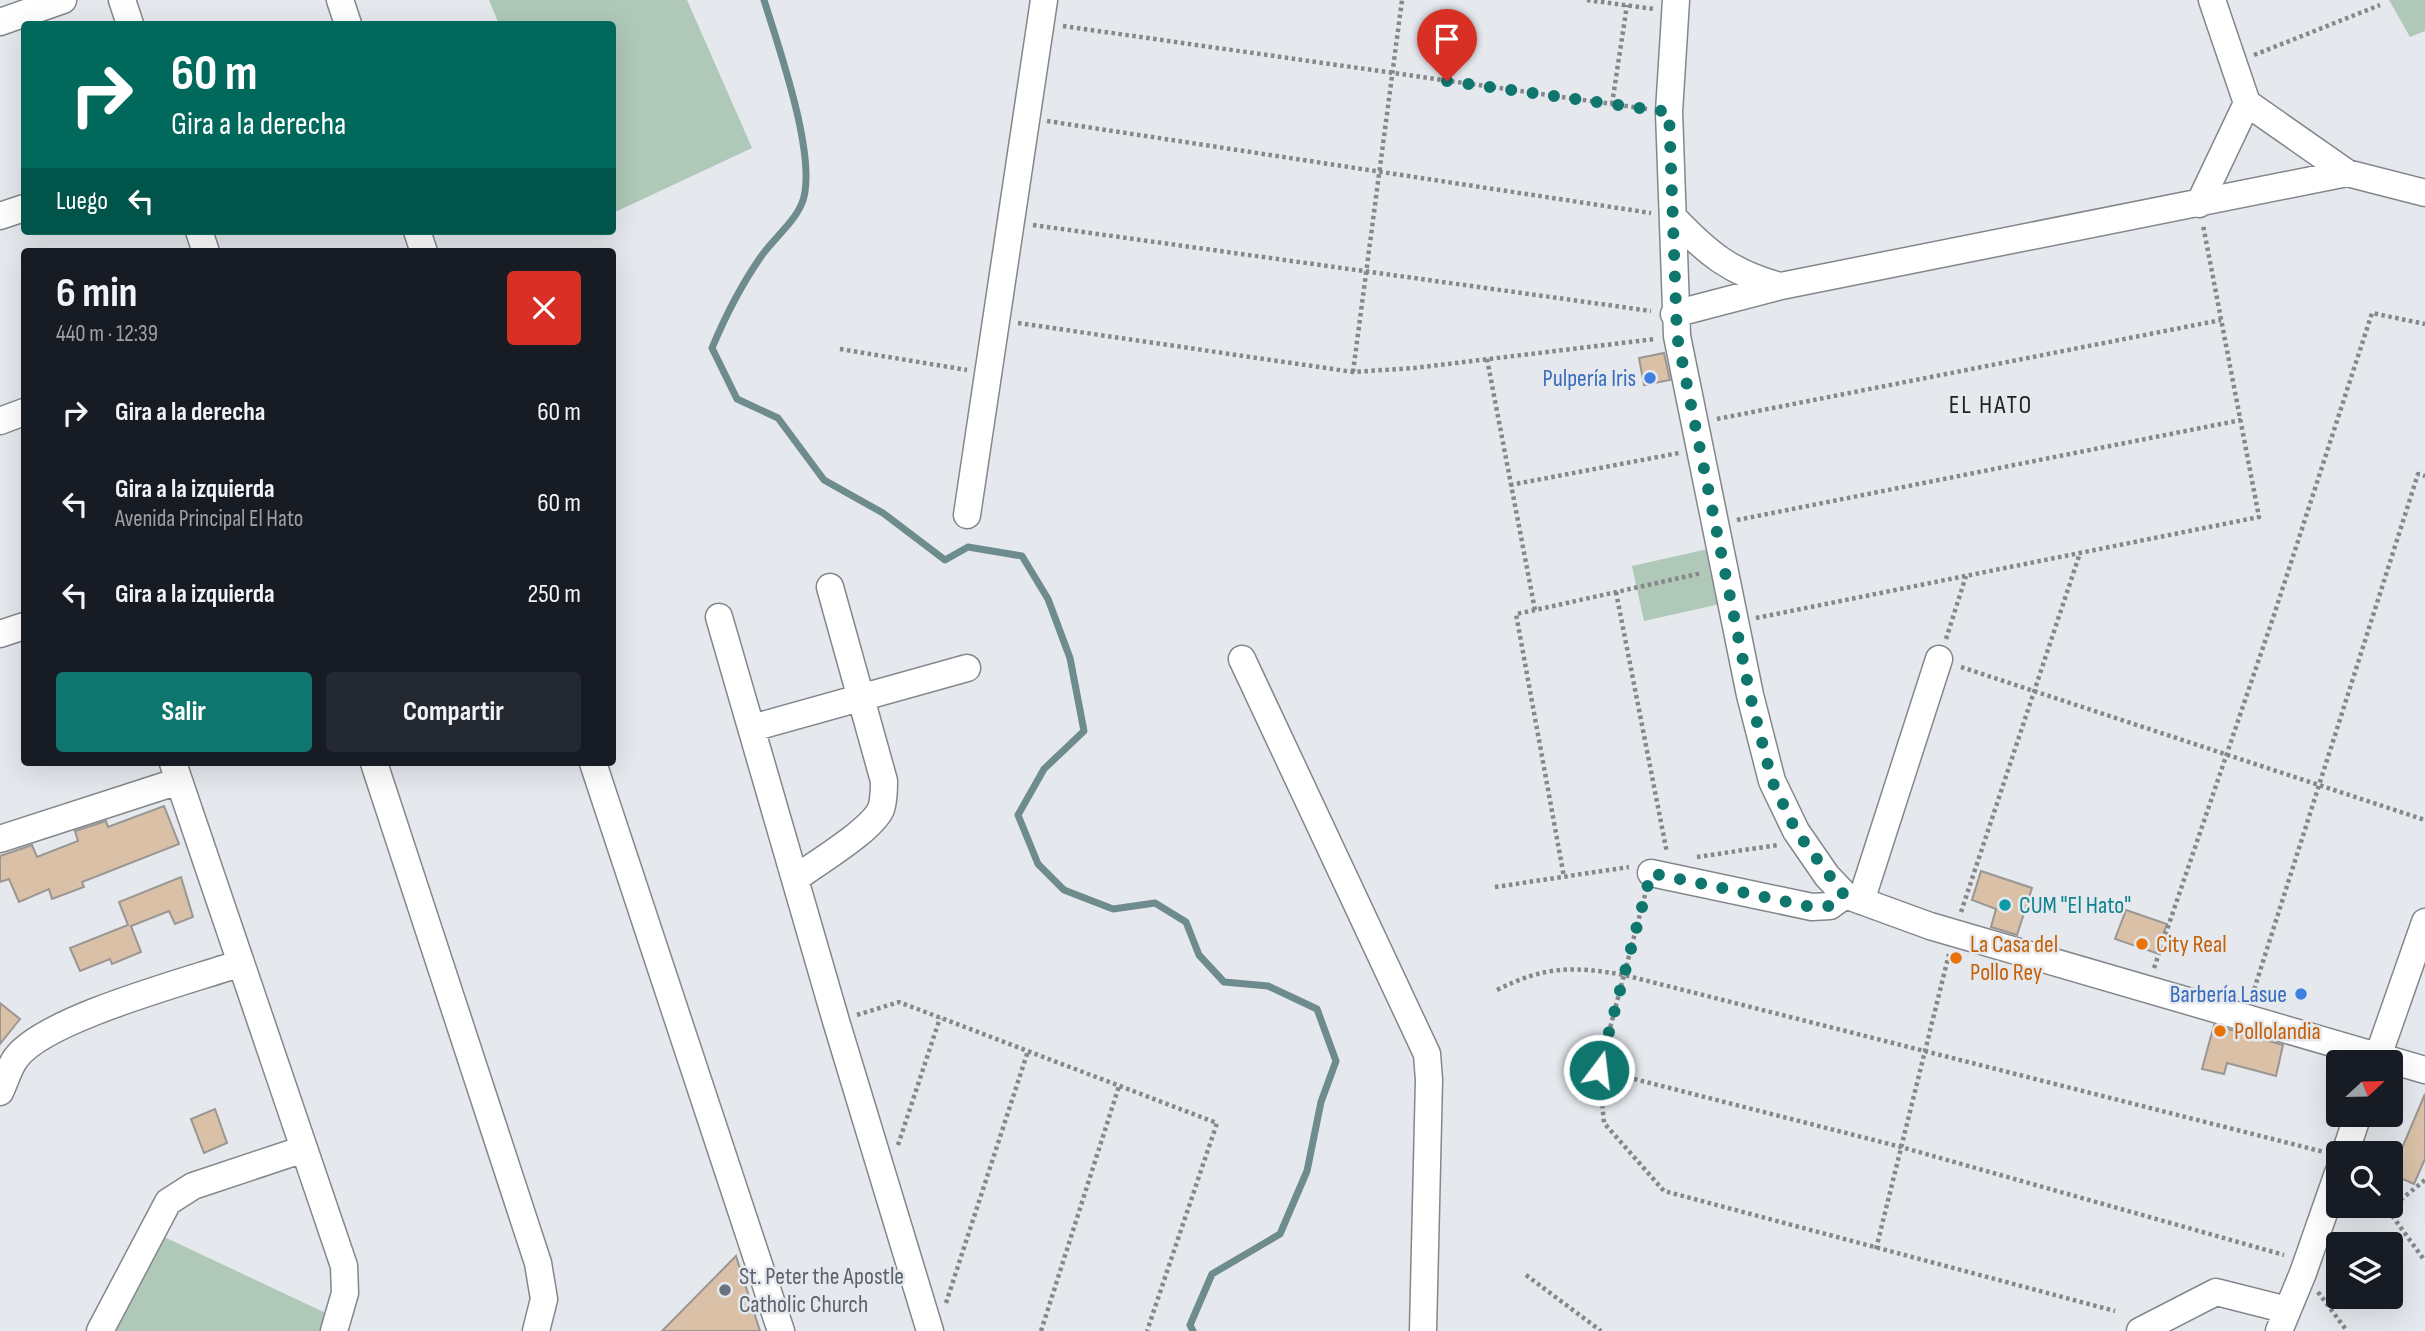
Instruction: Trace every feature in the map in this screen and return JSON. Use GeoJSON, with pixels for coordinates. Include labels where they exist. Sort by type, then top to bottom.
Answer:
{"type":"FeatureCollection","features":[{"type":"Feature","properties":{"kind":"street"},"geometry":{"type":"LineString","coordinates":[[0,22],[62,0]]}},
{"type":"Feature","properties":{"kind":"street"},"geometry":{"type":"LineString","coordinates":[[122,0],[129,21]]}},
{"type":"Feature","properties":{"kind":"street"},"geometry":{"type":"LineString","coordinates":[[340,0],[347,21]]}},
{"type":"Feature","properties":{"kind":"street"},"geometry":{"type":"LineString","coordinates":[[2212,0],[2247,103],[2347,173],[2425,193]]}},
{"type":"Feature","properties":{"kind":"street"},"geometry":{"type":"LineString","coordinates":[[1676,6],[1669,112],[1676,325],[1750,695],[1772,781],[1796,831],[1853,898],[1954,932],[2245,1016],[2349,1050]]}},
{"type":"Feature","properties":{"kind":"street"},"geometry":{"type":"LineString","coordinates":[[967,515],[1043,11]]}},
{"type":"Feature","properties":{"kind":"street"},"geometry":{"type":"LineString","coordinates":[[2199,204],[2247,103]]}},
{"type":"Feature","properties":{"kind":"street"},"geometry":{"type":"LineString","coordinates":[[1676,325],[1781,286],[2347,173]]}},
{"type":"Feature","properties":{"kind":"street"},"geometry":{"type":"LineString","coordinates":[[0,216],[21,209]]}},
{"type":"Feature","properties":{"kind":"street"},"geometry":{"type":"LineString","coordinates":[[1673,217],[1722,263],[1750,278],[1781,286]]}},
{"type":"Feature","properties":{"kind":"street"},"geometry":{"type":"LineString","coordinates":[[0,421],[21,413]]}},
{"type":"Feature","properties":{"kind":"street"},"geometry":{"type":"LineString","coordinates":[[795,879],[866,825],[880,811],[884,781],[830,587]]}},
{"type":"Feature","properties":{"kind":"street"},"geometry":{"type":"LineString","coordinates":[[719,617],[836,1021],[930,1331]]}},
{"type":"Feature","properties":{"kind":"street"},"geometry":{"type":"LineString","coordinates":[[0,634],[21,627]]}},
{"type":"Feature","properties":{"kind":"street"},"geometry":{"type":"LineString","coordinates":[[1242,659],[1427,1054],[1429,1080],[1423,1331]]}},
{"type":"Feature","properties":{"kind":"street"},"geometry":{"type":"LineString","coordinates":[[1853,898],[1939,659]]}},
{"type":"Feature","properties":{"kind":"street"},"geometry":{"type":"LineString","coordinates":[[752,728],[967,668]]}},
{"type":"Feature","properties":{"kind":"street"},"geometry":{"type":"LineString","coordinates":[[375,766],[538,1263],[544,1299],[536,1331]]}},
{"type":"Feature","properties":{"kind":"street"},"geometry":{"type":"LineString","coordinates":[[594,766],[781,1331]]}},
{"type":"Feature","properties":{"kind":"street"},"geometry":{"type":"LineString","coordinates":[[0,839],[176,772],[344,1266],[345,1293],[334,1331]]}},
{"type":"Feature","properties":{"kind":"street"},"geometry":{"type":"LineString","coordinates":[[1660,867],[1812,907],[1830,906],[1853,898]]}},
{"type":"Feature","properties":{"kind":"street"},"geometry":{"type":"LineString","coordinates":[[2380,1050],[2425,922]]}},
{"type":"Feature","properties":{"kind":"street"},"geometry":{"type":"LineString","coordinates":[[0,1092],[15,1058],[41,1034],[79,1018],[240,963]]}},
{"type":"Feature","properties":{"kind":"street"},"geometry":{"type":"LineString","coordinates":[[2403,1065],[2425,1070]]}},
{"type":"Feature","properties":{"kind":"street"},"geometry":{"type":"LineString","coordinates":[[100,1331],[168,1202],[193,1186],[304,1149]]}},
{"type":"Feature","properties":{"kind":"street"},"geometry":{"type":"LineString","coordinates":[[2140,1331],[2216,1292],[2283,1321],[2305,1267],[2326,1195]]}},
{"type":"Feature","properties":{"kind":"path"},"geometry":{"type":"LineString","coordinates":[[1353,372],[1402,0]]}},
{"type":"Feature","properties":{"kind":"path"},"geometry":{"type":"LineString","coordinates":[[1587,0],[1627,5],[1676,6]]}},
{"type":"Feature","properties":{"kind":"path"},"geometry":{"type":"LineString","coordinates":[[1612,104],[1627,5]]}},
{"type":"Feature","properties":{"kind":"path"},"geometry":{"type":"LineString","coordinates":[[2233,63],[2380,5]]}},
{"type":"Feature","properties":{"kind":"path"},"geometry":{"type":"LineString","coordinates":[[1043,11],[1392,74],[1669,112]]}},
{"type":"Feature","properties":{"kind":"path"},"geometry":{"type":"LineString","coordinates":[[1026,118],[1673,217]]}},
{"type":"Feature","properties":{"kind":"path"},"geometry":{"type":"LineString","coordinates":[[1751,605],[1754,618],[2259,517],[2199,204]]}},
{"type":"Feature","properties":{"kind":"path"},"geometry":{"type":"LineString","coordinates":[[1011,222],[1366,273],[1676,325]]}},
{"type":"Feature","properties":{"kind":"path"},"geometry":{"type":"LineString","coordinates":[[2147,988],[2372,313],[2425,324]]}},
{"type":"Feature","properties":{"kind":"path"},"geometry":{"type":"LineString","coordinates":[[996,320],[1353,372],[1487,359],[1676,325]]}},
{"type":"Feature","properties":{"kind":"path"},"geometry":{"type":"LineString","coordinates":[[1510,485],[1698,436],[2221,320]]}},
{"type":"Feature","properties":{"kind":"path"},"geometry":{"type":"LineString","coordinates":[[840,349],[988,374]]}},
{"type":"Feature","properties":{"kind":"path"},"geometry":{"type":"LineString","coordinates":[[1487,359],[1535,610]]}},
{"type":"Feature","properties":{"kind":"path"},"geometry":{"type":"LineString","coordinates":[[1715,525],[2241,420]]}},
{"type":"Feature","properties":{"kind":"path"},"geometry":{"type":"LineString","coordinates":[[2245,1016],[2418,474],[2425,476]]}},
{"type":"Feature","properties":{"kind":"path"},"geometry":{"type":"LineString","coordinates":[[1876,1249],[1954,932],[2080,553]]}},
{"type":"Feature","properties":{"kind":"path"},"geometry":{"type":"LineString","coordinates":[[1564,877],[1516,614],[1724,568]]}},
{"type":"Feature","properties":{"kind":"path"},"geometry":{"type":"LineString","coordinates":[[1966,576],[1939,659],[2425,820]]}},
{"type":"Feature","properties":{"kind":"path"},"geometry":{"type":"LineString","coordinates":[[1616,592],[1660,867],[1624,975],[1599,1070],[1604,1123],[1664,1191],[2115,1311]]}},
{"type":"Feature","properties":{"kind":"path"},"geometry":{"type":"LineString","coordinates":[[1497,990],[1520,978],[1552,969],[1578,967],[1624,975],[1925,1051],[2326,1157]]}},
{"type":"Feature","properties":{"kind":"path"},"geometry":{"type":"LineString","coordinates":[[836,1021],[899,1002],[1217,1123],[1147,1331]]}},
{"type":"Feature","properties":{"kind":"path"},"geometry":{"type":"LineString","coordinates":[[885,1182],[940,1018]]}},
{"type":"Feature","properties":{"kind":"path"},"geometry":{"type":"LineString","coordinates":[[945,1306],[1028,1051]]}},
{"type":"Feature","properties":{"kind":"path"},"geometry":{"type":"LineString","coordinates":[[1599,1070],[1901,1146],[2305,1267],[2347,1331]]}},
{"type":"Feature","properties":{"kind":"path"},"geometry":{"type":"LineString","coordinates":[[1041,1331],[1119,1086]]}},
{"type":"Feature","properties":{"kind":"path"},"geometry":{"type":"LineString","coordinates":[[2403,1196],[2425,1180]]}},
{"type":"Feature","properties":{"kind":"path"},"geometry":{"type":"LineString","coordinates":[[2394,1218],[2425,1261]]}},
{"type":"Feature","properties":{"kind":"path"},"geometry":{"type":"LineString","coordinates":[[1526,1275],[1601,1331]]}},
{"type":"Feature","properties":{"kind":"green space"},"geometry":{"type":"Polygon","coordinates":[[[489,0],[687,0],[752,148],[616,212],[616,21],[498,21],[489,0]]]}},
{"type":"Feature","properties":{"kind":"green space"},"geometry":{"type":"Polygon","coordinates":[[[2389,0],[2425,0],[2425,31],[2410,37],[2389,0]]]}},
{"type":"Feature","properties":{"kind":"green space"},"geometry":{"type":"Polygon","coordinates":[[[1708,549],[1720,604],[1644,621],[1632,566],[1708,549]]]}},
{"type":"Feature","properties":{"kind":"green space"},"geometry":{"type":"Polygon","coordinates":[[[160,1235],[332,1316],[324,1331],[108,1331],[160,1235]]]}},
{"type":"Feature","properties":{"kind":"building"},"geometry":{"type":"Polygon","coordinates":[[[1664,353],[1670,380],[1644,385],[1639,358],[1664,353]]]}},
{"type":"Feature","properties":{"kind":"building"},"geometry":{"type":"Polygon","coordinates":[[[164,806],[179,844],[82,882],[84,887],[52,899],[49,889],[19,902],[9,879],[0,882],[0,856],[32,845],[37,857],[78,841],[75,831],[106,821],[108,827],[164,806]]]}},
{"type":"Feature","properties":{"kind":"building","name":"CUM \"El Hato\""},"geometry":{"type":"Polygon","coordinates":[[[1981,871],[2032,888],[2017,935],[1991,927],[1996,909],[1972,900],[1981,871]]]}},
{"type":"Feature","properties":{"kind":"building"},"geometry":{"type":"Polygon","coordinates":[[[181,877],[193,917],[175,924],[169,911],[131,926],[141,952],[112,964],[110,959],[80,971],[70,948],[128,925],[119,902],[181,877]]]}},
{"type":"Feature","properties":{"kind":"building"},"geometry":{"type":"Polygon","coordinates":[[[2126,910],[2167,924],[2156,953],[2115,939],[2126,910]]]}},
{"type":"Feature","properties":{"kind":"building"},"geometry":{"type":"Polygon","coordinates":[[[0,1003],[20,1019],[0,1044],[0,1003]]]}},
{"type":"Feature","properties":{"kind":"building"},"geometry":{"type":"Polygon","coordinates":[[[2214,1025],[2283,1045],[2276,1076],[2227,1063],[2224,1074],[2202,1069],[2214,1025]]]}},
{"type":"Feature","properties":{"kind":"building"},"geometry":{"type":"Polygon","coordinates":[[[2425,1094],[2425,1159],[2414,1184],[2403,1179],[2403,1146],[2425,1094]]]}},
{"type":"Feature","properties":{"kind":"building"},"geometry":{"type":"Polygon","coordinates":[[[215,1109],[227,1143],[204,1153],[191,1119],[215,1109]]]}},
{"type":"Feature","properties":{"kind":"building","name":"St. Peter the Apostle Catholic Church"},"geometry":{"type":"Polygon","coordinates":[[[736,1256],[760,1331],[662,1331],[736,1256]]]}},
{"type":"Feature","properties":{"kind":"waterway"},"geometry":{"type":"LineString","coordinates":[[764,0],[795,103],[805,160],[806,184],[798,210],[753,269],[733,302],[712,348],[737,399],[778,418],[824,480],[883,513],[945,560],[968,547],[1022,556],[1048,599],[1070,658],[1084,731],[1044,769],[1018,815],[1038,864],[1064,890],[1113,909],[1155,903],[1186,922],[1199,955],[1224,982],[1268,986],[1317,1009],[1336,1061],[1321,1102],[1307,1171],[1280,1234],[1212,1274],[1190,1325],[1193,1331]]}},
{"type":"Feature","properties":{"kind":"place","name":"Pulpería Iris"},"geometry":{"type":"Point","coordinates":[1650,378]}},
{"type":"Feature","properties":{"kind":"place","name":"CUM \"El Hato\""},"geometry":{"type":"Point","coordinates":[2005,905]}},
{"type":"Feature","properties":{"kind":"place","name":"City Real"},"geometry":{"type":"Point","coordinates":[2142,944]}},
{"type":"Feature","properties":{"kind":"place","name":"La Casa del Pollo Rey"},"geometry":{"type":"Point","coordinates":[1956,958]}},
{"type":"Feature","properties":{"kind":"place","name":"Barbería Lasue"},"geometry":{"type":"Point","coordinates":[2301,994]}},
{"type":"Feature","properties":{"kind":"place","name":"Pollolandia"},"geometry":{"type":"Point","coordinates":[2220,1031]}},
{"type":"Feature","properties":{"kind":"place","name":"St. Peter the Apostle Catholic Church"},"geometry":{"type":"Point","coordinates":[725,1290]}},
{"type":"Feature","properties":{"kind":"district","name":"EL HATO"},"geometry":{"type":"Point","coordinates":[1991,405]}},
{"type":"Feature","properties":{"kind":"route"},"geometry":{"type":"LineString","coordinates":[[1447,81],[1669,112],[1674,314],[1677,336],[1750,695],[1772,781],[1796,831],[1827,876],[1844,895],[1830,906],[1812,907],[1651,873],[1599,1070]]}}]}
